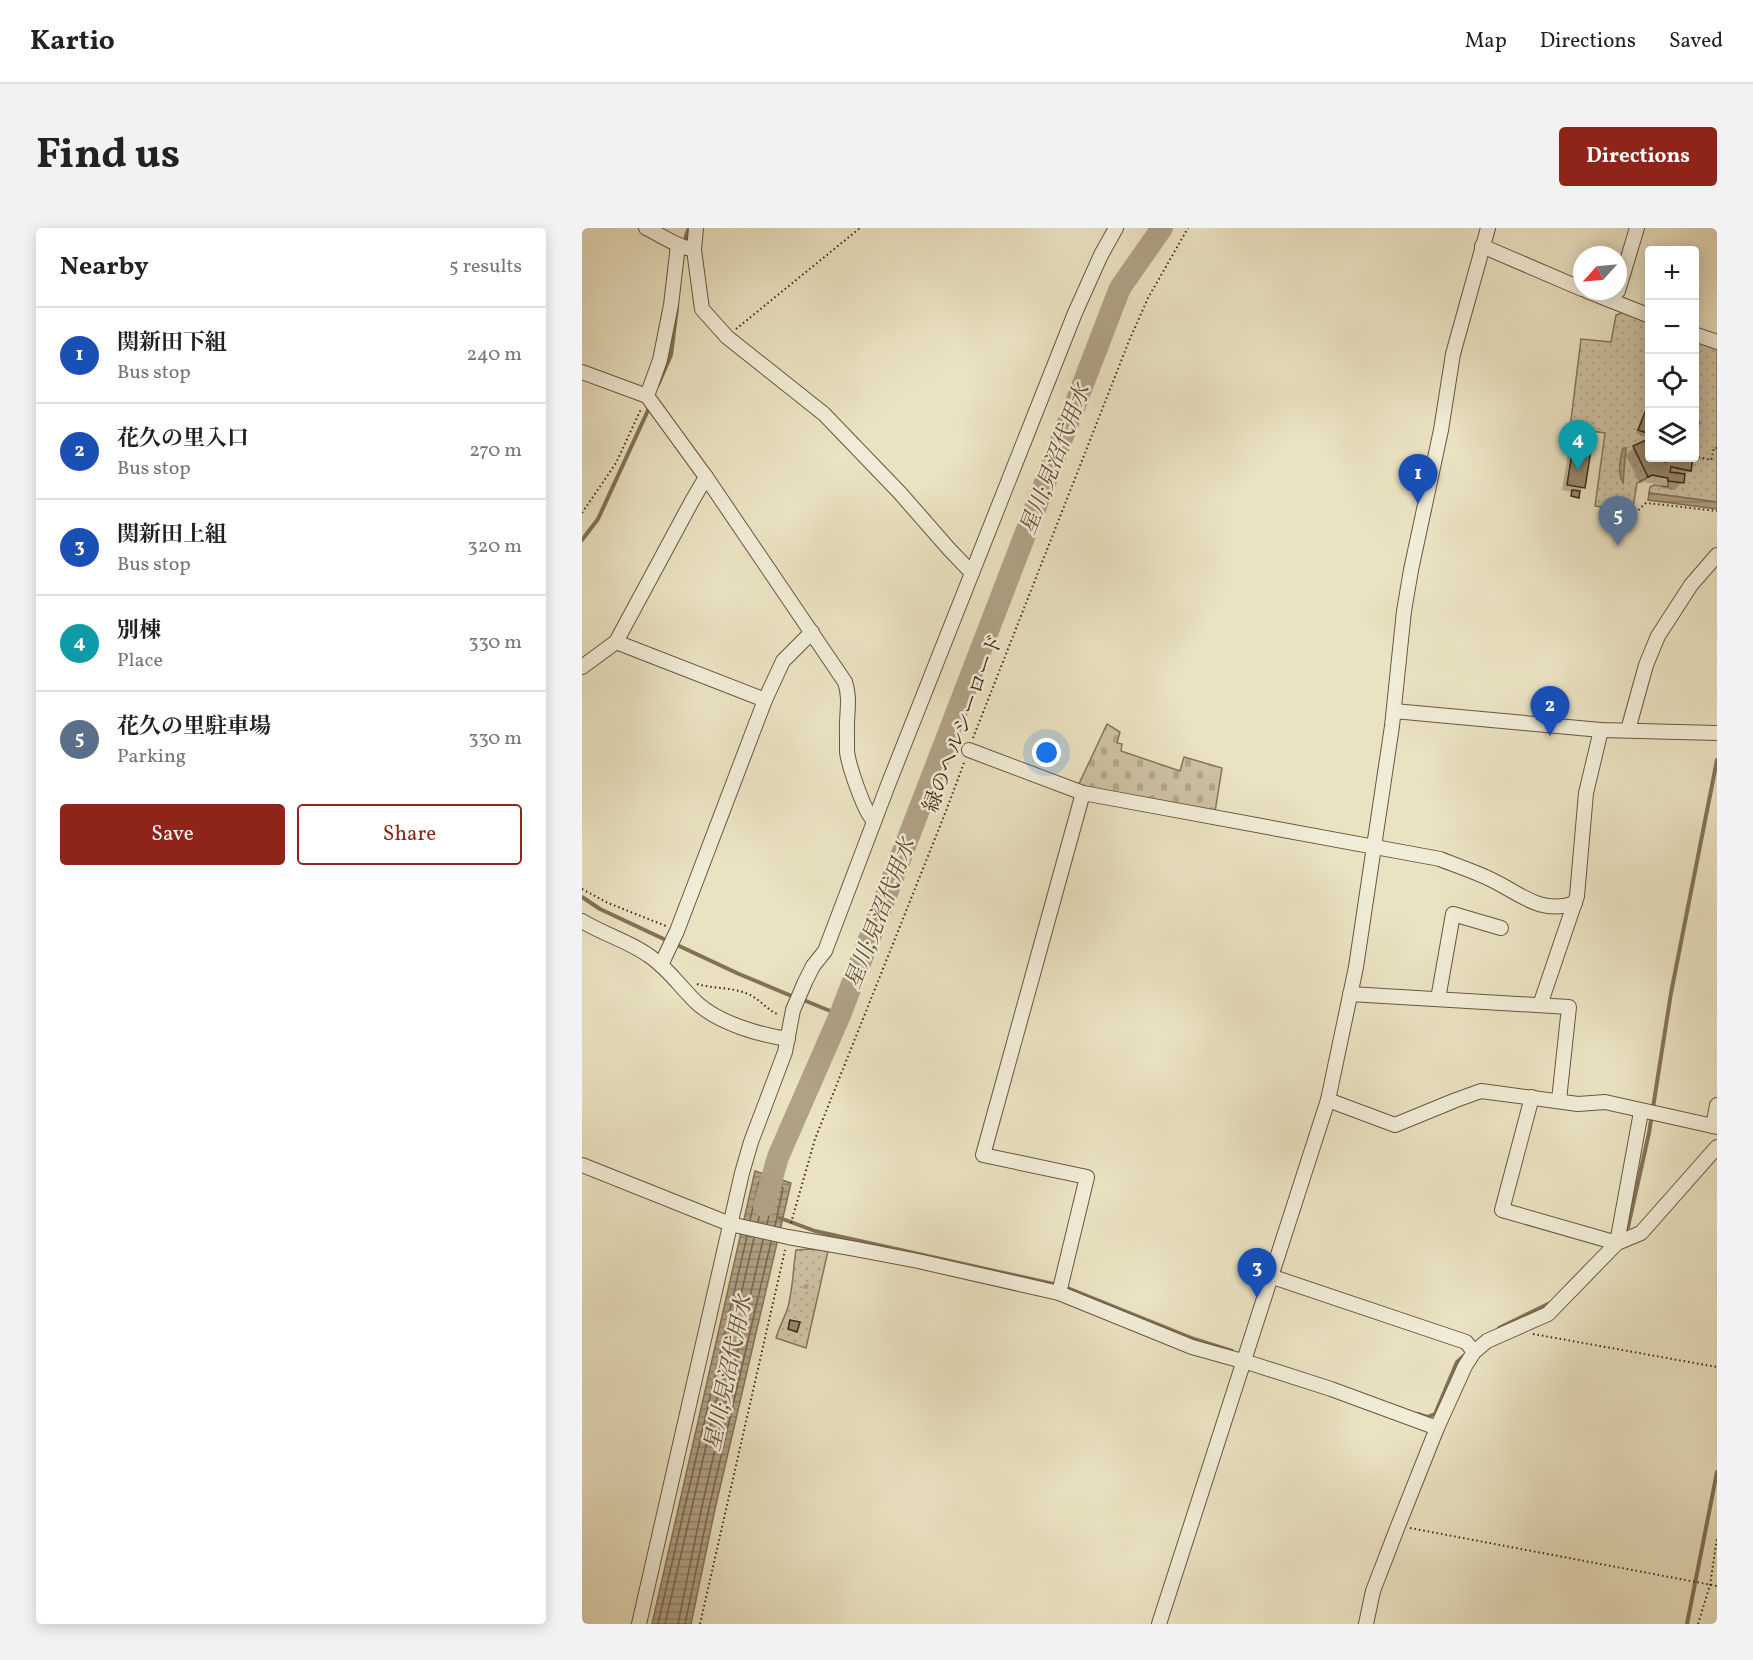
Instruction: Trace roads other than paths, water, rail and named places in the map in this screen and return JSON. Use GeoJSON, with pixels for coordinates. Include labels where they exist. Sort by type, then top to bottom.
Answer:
{"type":"FeatureCollection","features":[{"type":"Feature","properties":{"kind":"street"},"geometry":{"type":"LineString","coordinates":[[646,228],[678,245],[694,250]]}},
{"type":"Feature","properties":{"kind":"street"},"geometry":{"type":"LineString","coordinates":[[696,228],[694,250],[702,309],[727,337],[824,414],[900,493],[972,573]]}},
{"type":"Feature","properties":{"kind":"street"},"geometry":{"type":"LineString","coordinates":[[639,1624],[734,1225],[751,1142],[785,1052],[788,1039],[788,1014],[813,966],[825,951],[874,821],[1075,313],[1116,228]]}},
{"type":"Feature","properties":{"kind":"street"},"geometry":{"type":"LineString","coordinates":[[1159,1624],[1328,1100],[1356,967],[1394,711],[1404,611],[1411,570],[1441,430],[1453,354],[1488,228]]}},
{"type":"Feature","properties":{"kind":"street"},"geometry":{"type":"LineString","coordinates":[[1627,262],[1637,228]]}},
{"type":"Feature","properties":{"kind":"street"},"geometry":{"type":"LineString","coordinates":[[647,396],[660,360],[671,305],[678,245]]}},
{"type":"Feature","properties":{"kind":"street"},"geometry":{"type":"LineString","coordinates":[[1482,246],[1573,285]]}},
{"type":"Feature","properties":{"kind":"street"},"geometry":{"type":"LineString","coordinates":[[1625,300],[1645,313]]}},
{"type":"Feature","properties":{"kind":"street"},"geometry":{"type":"LineString","coordinates":[[1699,335],[1717,342]]}},
{"type":"Feature","properties":{"kind":"street"},"geometry":{"type":"LineString","coordinates":[[582,372],[647,396],[706,477],[845,682],[849,693],[848,754],[863,802],[874,821]]}},
{"type":"Feature","properties":{"kind":"street"},"geometry":{"type":"LineString","coordinates":[[582,667],[616,642],[706,477]]}},
{"type":"Feature","properties":{"kind":"street"},"geometry":{"type":"LineString","coordinates":[[1628,730],[1646,665],[1658,636],[1691,585],[1717,555]]}},
{"type":"Feature","properties":{"kind":"street"},"geometry":{"type":"LineString","coordinates":[[664,959],[765,700],[783,661],[812,632]]}},
{"type":"Feature","properties":{"kind":"street"},"geometry":{"type":"LineString","coordinates":[[616,642],[765,700]]}},
{"type":"Feature","properties":{"kind":"street"},"geometry":{"type":"LineString","coordinates":[[1394,711],[1601,730],[1717,733]]}},
{"type":"Feature","properties":{"kind":"street"},"geometry":{"type":"LineString","coordinates":[[1539,1005],[1577,896],[1586,793],[1601,730]]}},
{"type":"Feature","properties":{"kind":"street"},"geometry":{"type":"LineString","coordinates":[[969,750],[1083,793],[1440,859],[1493,881],[1520,897],[1543,906],[1564,907],[1575,903]]}},
{"type":"Feature","properties":{"kind":"street"},"geometry":{"type":"LineString","coordinates":[[1059,1293],[1087,1177],[982,1155],[1083,793]]}},
{"type":"Feature","properties":{"kind":"street"},"geometry":{"type":"LineString","coordinates":[[1438,999],[1453,915],[1502,928]]}},
{"type":"Feature","properties":{"kind":"street"},"geometry":{"type":"LineString","coordinates":[[583,925],[647,954],[664,959],[699,1004],[717,1018],[788,1039]]}},
{"type":"Feature","properties":{"kind":"street"},"geometry":{"type":"LineString","coordinates":[[1350,994],[1569,1007],[1558,1100]]}},
{"type":"Feature","properties":{"kind":"street"},"geometry":{"type":"LineString","coordinates":[[1328,1100],[1395,1125],[1481,1091],[1578,1104],[1605,1102],[1715,1127],[1717,1105]]}},
{"type":"Feature","properties":{"kind":"street"},"geometry":{"type":"LineString","coordinates":[[1532,1097],[1502,1210],[1617,1243]]}},
{"type":"Feature","properties":{"kind":"street"},"geometry":{"type":"LineString","coordinates":[[1617,1243],[1641,1112]]}},
{"type":"Feature","properties":{"kind":"street"},"geometry":{"type":"LineString","coordinates":[[1366,1624],[1373,1592],[1398,1526],[1437,1428],[1465,1366],[1474,1352],[1487,1341],[1548,1314],[1617,1243],[1641,1233],[1717,1146]]}},
{"type":"Feature","properties":{"kind":"street"},"geometry":{"type":"LineString","coordinates":[[582,1165],[734,1225],[785,1237],[908,1259],[1059,1293],[1192,1347],[1331,1389],[1437,1428]]}},
{"type":"Feature","properties":{"kind":"street"},"geometry":{"type":"LineString","coordinates":[[1270,1276],[1466,1342],[1474,1352]]}},
{"type":"Feature","properties":{"kind":"water"},"geometry":{"type":"Polygon","coordinates":[[[1623,448],[1626,448],[1623,483],[1620,461],[1623,448]]]}},
{"type":"Feature","properties":{"kind":"water"},"geometry":{"type":"Polygon","coordinates":[[[1649,493],[1717,502],[1717,509],[1648,500],[1649,493]]]}},
{"type":"Feature","properties":{"kind":"water"},"geometry":{"type":"Polygon","coordinates":[[[755,1171],[791,1183],[715,1509],[691,1624],[652,1624],[755,1171]]]}},
{"type":"Feature","properties":{"kind":"waterway"},"geometry":{"type":"LineString","coordinates":[[685,244],[689,228]]}},
{"type":"Feature","properties":{"kind":"waterway","name":"星川;見沼代用水"},"geometry":{"type":"LineString","coordinates":[[764,1206],[778,1157],[840,1015],[1120,288],[1162,228]]}},
{"type":"Feature","properties":{"kind":"waterway"},"geometry":{"type":"LineString","coordinates":[[658,385],[671,355],[677,308]]}},
{"type":"Feature","properties":{"kind":"waterway"},"geometry":{"type":"LineString","coordinates":[[582,540],[598,519],[650,406]]}},
{"type":"Feature","properties":{"kind":"waterway"},"geometry":{"type":"LineString","coordinates":[[1623,1232],[1628,1227],[1649,1133],[1671,993],[1717,760]]}},
{"type":"Feature","properties":{"kind":"waterway"},"geometry":{"type":"LineString","coordinates":[[582,897],[600,909],[668,941]]}},
{"type":"Feature","properties":{"kind":"waterway"},"geometry":{"type":"LineString","coordinates":[[675,944],[794,997]]}},
{"type":"Feature","properties":{"kind":"waterway"},"geometry":{"type":"LineString","coordinates":[[801,999],[840,1015]]}},
{"type":"Feature","properties":{"kind":"waterway"},"geometry":{"type":"LineString","coordinates":[[780,1218],[815,1231],[1058,1285]]}},
{"type":"Feature","properties":{"kind":"waterway"},"geometry":{"type":"LineString","coordinates":[[1065,1287],[1194,1339],[1232,1351]]}},
{"type":"Feature","properties":{"kind":"waterway"},"geometry":{"type":"LineString","coordinates":[[1499,1328],[1552,1302]]}},
{"type":"Feature","properties":{"kind":"waterway"},"geometry":{"type":"LineString","coordinates":[[1418,1414],[1427,1417],[1435,1414],[1457,1362],[1465,1355]]}},
{"type":"Feature","properties":{"kind":"waterway"},"geometry":{"type":"LineString","coordinates":[[1687,1624],[1717,1472]]}},
{"type":"Feature","properties":{"kind":"place","name":"別棟"},"geometry":{"type":"Point","coordinates":[1578,470]}},
{"type":"Feature","properties":{"kind":"place","name":"関新田下組"},"geometry":{"type":"Point","coordinates":[1418,504]}},
{"type":"Feature","properties":{"kind":"place","name":"花久の里駐車場"},"geometry":{"type":"Point","coordinates":[1618,546]}},
{"type":"Feature","properties":{"kind":"place","name":"花久の里入口"},"geometry":{"type":"Point","coordinates":[1550,736]}},
{"type":"Feature","properties":{"kind":"place","name":"関新田上組"},"geometry":{"type":"Point","coordinates":[1257,1298]}}]}
